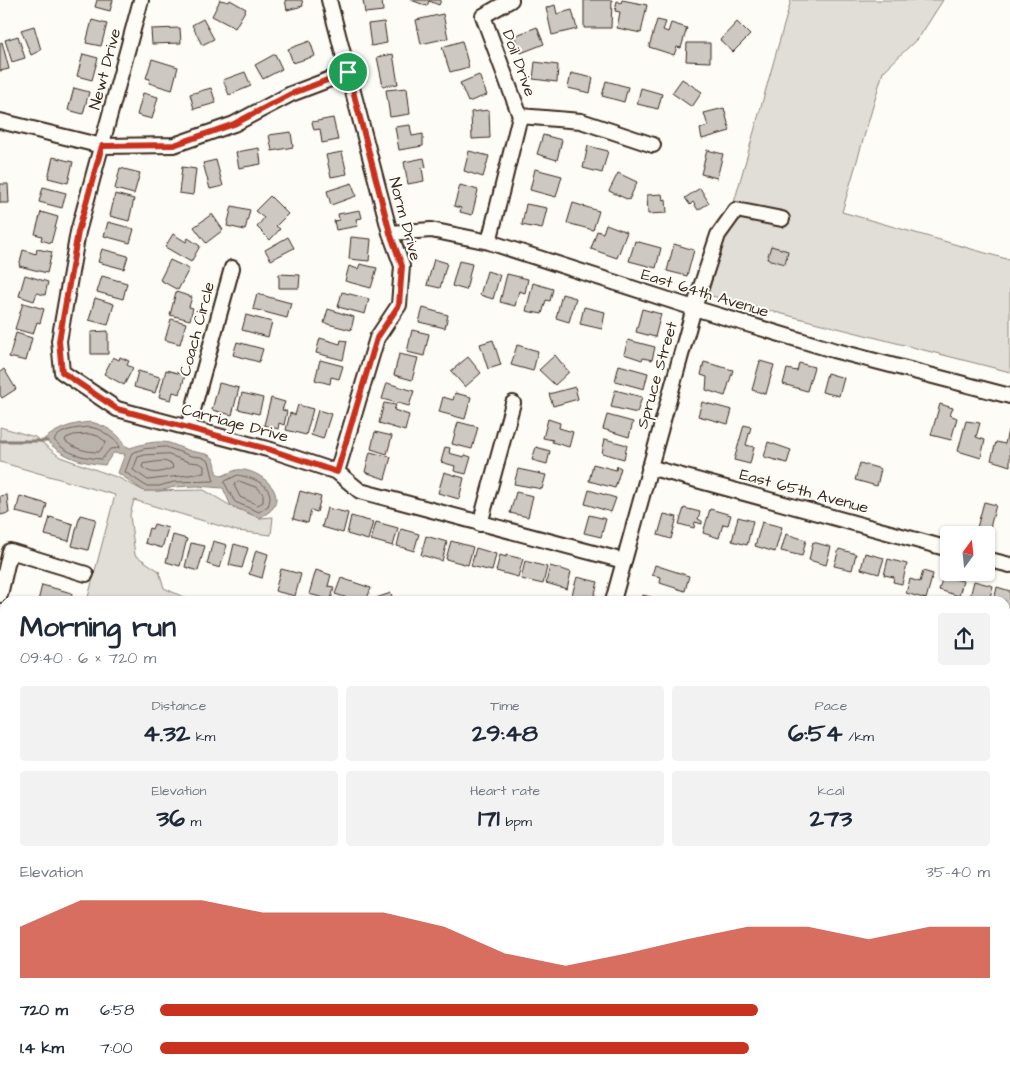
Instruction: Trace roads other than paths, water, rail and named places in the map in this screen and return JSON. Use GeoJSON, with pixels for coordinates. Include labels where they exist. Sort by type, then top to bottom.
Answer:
{"type":"FeatureCollection","features":[{"type":"Feature","properties":{"kind":"street","name":"Newt Drive"},"geometry":{"type":"LineString","coordinates":[[102,146],[141,0]]}},
{"type":"Feature","properties":{"kind":"street","name":"Norm Drive"},"geometry":{"type":"LineString","coordinates":[[329,0],[390,233],[402,266],[399,305],[377,338],[337,472]]}},
{"type":"Feature","properties":{"kind":"street","name":"Doil Drive"},"geometry":{"type":"LineString","coordinates":[[490,242],[520,116],[483,16],[511,0]]}},
{"type":"Feature","properties":{"kind":"street"},"geometry":{"type":"LineString","coordinates":[[0,121],[102,146],[174,145],[234,124],[291,94],[348,72]]}},
{"type":"Feature","properties":{"kind":"street"},"geometry":{"type":"LineString","coordinates":[[520,116],[581,121],[653,145]]}},
{"type":"Feature","properties":{"kind":"street","name":"Carriage Drive"},"geometry":{"type":"LineString","coordinates":[[102,146],[78,232],[60,332],[62,372],[117,409],[271,450],[337,472],[360,490],[480,524],[624,561]]}},
{"type":"Feature","properties":{"kind":"street","name":"Spruce Street"},"geometry":{"type":"LineString","coordinates":[[614,596],[694,308],[718,235],[736,210],[782,219]]}},
{"type":"Feature","properties":{"kind":"street","name":"East 64th Avenue"},"geometry":{"type":"LineString","coordinates":[[390,233],[431,230],[490,242],[694,308],[833,350],[1010,396]]}},
{"type":"Feature","properties":{"kind":"street","name":"Coach Circle"},"geometry":{"type":"LineString","coordinates":[[188,428],[232,268]]}},
{"type":"Feature","properties":{"kind":"street"},"geometry":{"type":"LineString","coordinates":[[480,524],[513,403]]}},
{"type":"Feature","properties":{"kind":"street","name":"East 65th Avenue"},"geometry":{"type":"LineString","coordinates":[[649,467],[940,546]]}},
{"type":"Feature","properties":{"kind":"street"},"geometry":{"type":"LineString","coordinates":[[0,595],[10,551],[86,574]]}},
{"type":"Feature","properties":{"kind":"street"},"geometry":{"type":"LineString","coordinates":[[995,561],[1010,565]]}},
{"type":"Feature","properties":{"kind":"water"},"geometry":{"type":"Polygon","coordinates":[[[91,422],[110,430],[119,437],[124,445],[130,448],[155,442],[164,442],[210,456],[215,461],[216,473],[222,476],[237,470],[252,472],[272,487],[276,501],[273,508],[260,518],[231,506],[223,488],[197,486],[174,487],[160,491],[144,491],[118,473],[125,454],[113,453],[105,465],[87,462],[72,458],[44,439],[66,427],[91,422]]]}},
{"type":"Feature","properties":{"kind":"waterway"},"geometry":{"type":"LineString","coordinates":[[0,441],[47,441]]}}]}
